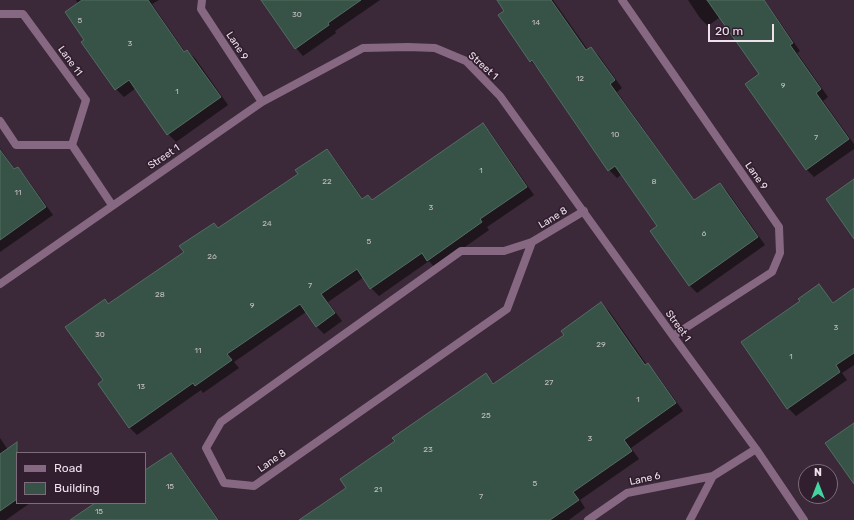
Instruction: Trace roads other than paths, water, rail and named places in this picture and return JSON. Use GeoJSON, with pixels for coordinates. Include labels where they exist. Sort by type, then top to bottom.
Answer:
{"type":"FeatureCollection","features":[{"type":"Feature","properties":{"kind":"street","name":"Lane 9"},"geometry":{"type":"LineString","coordinates":[[202,0],[201,9],[262,102]]}},
{"type":"Feature","properties":{"kind":"street","name":"Lane 9"},"geometry":{"type":"LineString","coordinates":[[622,0],[779,228],[780,253],[772,272],[673,336]]}},
{"type":"Feature","properties":{"kind":"street","name":"Lane 11"},"geometry":{"type":"LineString","coordinates":[[0,14],[23,14],[86,100],[72,145]]}},
{"type":"Feature","properties":{"kind":"street","name":"Street 1"},"geometry":{"type":"LineString","coordinates":[[0,284],[262,102],[363,48],[436,48],[466,61],[500,96],[673,336],[756,448],[804,520]]}},
{"type":"Feature","properties":{"kind":"street"},"geometry":{"type":"LineString","coordinates":[[0,121],[16,145],[72,145],[112,205]]}},
{"type":"Feature","properties":{"kind":"street","name":"Lane 8"},"geometry":{"type":"LineString","coordinates":[[532,242],[508,308],[254,486],[224,483],[206,448],[221,422],[461,251],[504,251],[532,242],[584,211]]}},
{"type":"Feature","properties":{"kind":"street","name":"Lane 6"},"geometry":{"type":"LineString","coordinates":[[588,520],[627,493],[712,476],[756,448]]}},
{"type":"Feature","properties":{"kind":"street"},"geometry":{"type":"LineString","coordinates":[[690,520],[712,476]]}}]}
